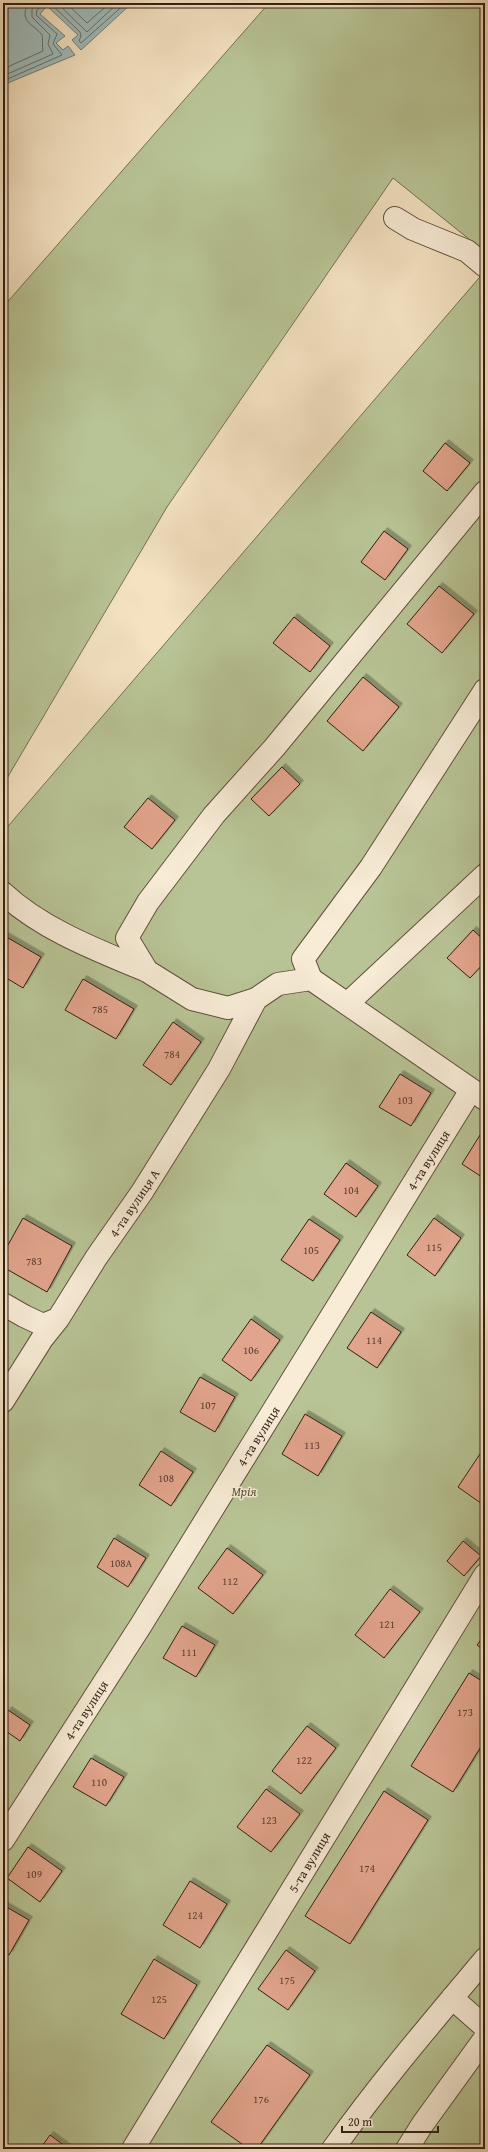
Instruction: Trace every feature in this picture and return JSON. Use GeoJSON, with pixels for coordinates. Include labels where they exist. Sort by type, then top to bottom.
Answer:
{"type":"FeatureCollection","features":[{"type":"Feature","properties":{"kind":"street"},"geometry":{"type":"LineString","coordinates":[[396,218],[413,229],[467,251],[485,266]]}},
{"type":"Feature","properties":{"kind":"street"},"geometry":{"type":"LineString","coordinates":[[147,970],[127,938],[148,902],[214,815],[274,748],[485,492]]}},
{"type":"Feature","properties":{"kind":"street"},"geometry":{"type":"LineString","coordinates":[[478,1094],[311,979],[303,959],[371,867],[485,690]]}},
{"type":"Feature","properties":{"kind":"street"},"geometry":{"type":"LineString","coordinates":[[347,1004],[485,875]]}},
{"type":"Feature","properties":{"kind":"street"},"geometry":{"type":"LineString","coordinates":[[3,893],[40,921],[71,937],[147,970],[192,999],[228,1008],[256,999],[278,984],[311,979]]}},
{"type":"Feature","properties":{"kind":"street","name":"4-та вулиця А"},"geometry":{"type":"LineString","coordinates":[[3,1402],[42,1339],[58,1319],[96,1258],[142,1192],[219,1069],[256,999]]}},
{"type":"Feature","properties":{"kind":"street","name":"4-та вулиця"},"geometry":{"type":"LineString","coordinates":[[3,1840],[478,1094]]}},
{"type":"Feature","properties":{"kind":"street"},"geometry":{"type":"LineString","coordinates":[[3,1304],[43,1325],[58,1319]]}},
{"type":"Feature","properties":{"kind":"street","name":"5-та вулиця"},"geometry":{"type":"LineString","coordinates":[[133,2149],[485,1574]]}},
{"type":"Feature","properties":{"kind":"street"},"geometry":{"type":"LineString","coordinates":[[333,2149],[364,2104],[485,1958]]}},
{"type":"Feature","properties":{"kind":"street"},"geometry":{"type":"LineString","coordinates":[[452,1998],[485,2027]]}},
{"type":"Feature","properties":{"kind":"street"},"geometry":{"type":"LineString","coordinates":[[407,2149],[422,2125],[459,2076],[485,2038]]}},
{"type":"Feature","properties":{"kind":"green space"},"geometry":{"type":"Polygon","coordinates":[[[269,3],[485,3],[485,252],[393,178],[167,507],[3,785],[3,307],[269,3]]]}},
{"type":"Feature","properties":{"kind":"green space","name":"Мрія"},"geometry":{"type":"Polygon","coordinates":[[[485,271],[485,2149],[3,2149],[3,832],[485,271]]]}},
{"type":"Feature","properties":{"kind":"water"},"geometry":{"type":"Polygon","coordinates":[[[3,3],[132,3],[81,50],[72,40],[78,35],[47,6],[40,14],[65,36],[56,43],[63,50],[68,46],[75,55],[3,85],[3,3]]]}},
{"type":"Feature","properties":{"kind":"building"},"geometry":{"type":"Polygon","coordinates":[[[445,443],[470,463],[447,491],[423,471],[445,443]]]}},
{"type":"Feature","properties":{"kind":"building"},"geometry":{"type":"Polygon","coordinates":[[[384,531],[408,549],[385,580],[361,562],[384,531]]]}},
{"type":"Feature","properties":{"kind":"building"},"geometry":{"type":"Polygon","coordinates":[[[439,586],[474,614],[442,653],[407,624],[439,586]]]}},
{"type":"Feature","properties":{"kind":"building"},"geometry":{"type":"Polygon","coordinates":[[[294,617],[330,646],[310,672],[273,643],[294,617]]]}},
{"type":"Feature","properties":{"kind":"building"},"geometry":{"type":"Polygon","coordinates":[[[363,677],[399,707],[363,751],[327,721],[363,677]]]}},
{"type":"Feature","properties":{"kind":"building"},"geometry":{"type":"Polygon","coordinates":[[[282,767],[300,784],[269,816],[251,799],[282,767]]]}},
{"type":"Feature","properties":{"kind":"building"},"geometry":{"type":"Polygon","coordinates":[[[148,798],[175,820],[152,849],[124,827],[148,798]]]}},
{"type":"Feature","properties":{"kind":"building"},"geometry":{"type":"Polygon","coordinates":[[[473,930],[485,941],[485,962],[470,978],[447,958],[473,930]]]}},
{"type":"Feature","properties":{"kind":"building"},"geometry":{"type":"Polygon","coordinates":[[[3,935],[41,957],[23,988],[3,976],[3,935]]]}},
{"type":"Feature","properties":{"kind":"building"},"geometry":{"type":"Polygon","coordinates":[[[83,979],[134,1009],[116,1039],[65,1010],[83,979]]]}},
{"type":"Feature","properties":{"kind":"building"},"geometry":{"type":"Polygon","coordinates":[[[173,1022],[201,1042],[171,1085],[143,1065],[173,1022]]]}},
{"type":"Feature","properties":{"kind":"building"},"geometry":{"type":"Polygon","coordinates":[[[400,1074],[431,1093],[411,1126],[379,1107],[400,1074]]]}},
{"type":"Feature","properties":{"kind":"building"},"geometry":{"type":"Polygon","coordinates":[[[485,1127],[485,1179],[462,1164],[485,1127]]]}},
{"type":"Feature","properties":{"kind":"building"},"geometry":{"type":"Polygon","coordinates":[[[346,1163],[378,1186],[356,1217],[324,1194],[346,1163]]]}},
{"type":"Feature","properties":{"kind":"building"},"geometry":{"type":"Polygon","coordinates":[[[23,1218],[72,1246],[47,1292],[3,1267],[3,1254],[23,1218]]]}},
{"type":"Feature","properties":{"kind":"building"},"geometry":{"type":"Polygon","coordinates":[[[434,1218],[461,1238],[435,1276],[407,1255],[434,1218]]]}},
{"type":"Feature","properties":{"kind":"building"},"geometry":{"type":"Polygon","coordinates":[[[309,1219],[340,1240],[313,1281],[281,1260],[309,1219]]]}},
{"type":"Feature","properties":{"kind":"building"},"geometry":{"type":"Polygon","coordinates":[[[371,1312],[401,1332],[377,1368],[347,1348],[371,1312]]]}},
{"type":"Feature","properties":{"kind":"building"},"geometry":{"type":"Polygon","coordinates":[[[251,1319],[280,1340],[251,1381],[222,1360],[251,1319]]]}},
{"type":"Feature","properties":{"kind":"building"},"geometry":{"type":"Polygon","coordinates":[[[200,1377],[235,1397],[215,1432],[180,1412],[200,1377]]]}},
{"type":"Feature","properties":{"kind":"building"},"geometry":{"type":"Polygon","coordinates":[[[305,1414],[342,1436],[318,1476],[282,1454],[305,1414]]]}},
{"type":"Feature","properties":{"kind":"building"},"geometry":{"type":"Polygon","coordinates":[[[161,1451],[193,1472],[171,1506],[139,1485],[161,1451]]]}},
{"type":"Feature","properties":{"kind":"building"},"geometry":{"type":"Polygon","coordinates":[[[482,1451],[485,1453],[485,1506],[458,1487],[482,1451]]]}},
{"type":"Feature","properties":{"kind":"building"},"geometry":{"type":"Polygon","coordinates":[[[114,1538],[146,1558],[128,1587],[97,1567],[114,1538]]]}},
{"type":"Feature","properties":{"kind":"building"},"geometry":{"type":"Polygon","coordinates":[[[463,1541],[481,1556],[464,1576],[447,1561],[463,1541]]]}},
{"type":"Feature","properties":{"kind":"building"},"geometry":{"type":"Polygon","coordinates":[[[227,1548],[263,1575],[233,1614],[198,1588],[227,1548]]]}},
{"type":"Feature","properties":{"kind":"building"},"geometry":{"type":"Polygon","coordinates":[[[390,1589],[420,1612],[384,1658],[355,1635],[390,1589]]]}},
{"type":"Feature","properties":{"kind":"building"},"geometry":{"type":"Polygon","coordinates":[[[182,1626],[215,1645],[196,1677],[163,1658],[182,1626]]]}},
{"type":"Feature","properties":{"kind":"building"},"geometry":{"type":"Polygon","coordinates":[[[485,1634],[485,1651],[477,1645],[485,1634]]]}},
{"type":"Feature","properties":{"kind":"building"},"geometry":{"type":"Polygon","coordinates":[[[469,1673],[485,1683],[485,1740],[453,1792],[411,1766],[469,1673]]]}},
{"type":"Feature","properties":{"kind":"building"},"geometry":{"type":"Polygon","coordinates":[[[8,1710],[30,1725],[20,1741],[3,1729],[3,1719],[8,1710]]]}},
{"type":"Feature","properties":{"kind":"building"},"geometry":{"type":"Polygon","coordinates":[[[307,1726],[336,1748],[301,1794],[272,1771],[307,1726]]]}},
{"type":"Feature","properties":{"kind":"building"},"geometry":{"type":"Polygon","coordinates":[[[91,1758],[124,1777],[106,1806],[73,1787],[91,1758]]]}},
{"type":"Feature","properties":{"kind":"building"},"geometry":{"type":"Polygon","coordinates":[[[266,1789],[300,1814],[271,1852],[237,1827],[266,1789]]]}},
{"type":"Feature","properties":{"kind":"building"},"geometry":{"type":"Polygon","coordinates":[[[384,1791],[428,1820],[350,1944],[305,1916],[384,1791]]]}},
{"type":"Feature","properties":{"kind":"building"},"geometry":{"type":"Polygon","coordinates":[[[28,1847],[62,1871],[40,1902],[7,1878],[28,1847]]]}},
{"type":"Feature","properties":{"kind":"building"},"geometry":{"type":"Polygon","coordinates":[[[190,1881],[227,1904],[200,1948],[163,1925],[190,1881]]]}},
{"type":"Feature","properties":{"kind":"building"},"geometry":{"type":"Polygon","coordinates":[[[3,1905],[29,1920],[9,1955],[3,1952],[3,1905]]]}},
{"type":"Feature","properties":{"kind":"building"},"geometry":{"type":"Polygon","coordinates":[[[286,1950],[315,1971],[288,2010],[258,1989],[286,1950]]]}},
{"type":"Feature","properties":{"kind":"building"},"geometry":{"type":"Polygon","coordinates":[[[154,1959],[197,1985],[164,2039],[121,2014],[154,1959]]]}},
{"type":"Feature","properties":{"kind":"building"},"geometry":{"type":"Polygon","coordinates":[[[267,2045],[310,2075],[257,2149],[249,2149],[211,2122],[267,2045]]]}},
{"type":"Feature","properties":{"kind":"building"},"geometry":{"type":"Polygon","coordinates":[[[50,2135],[69,2149],[40,2149],[50,2135]]]}}]}
